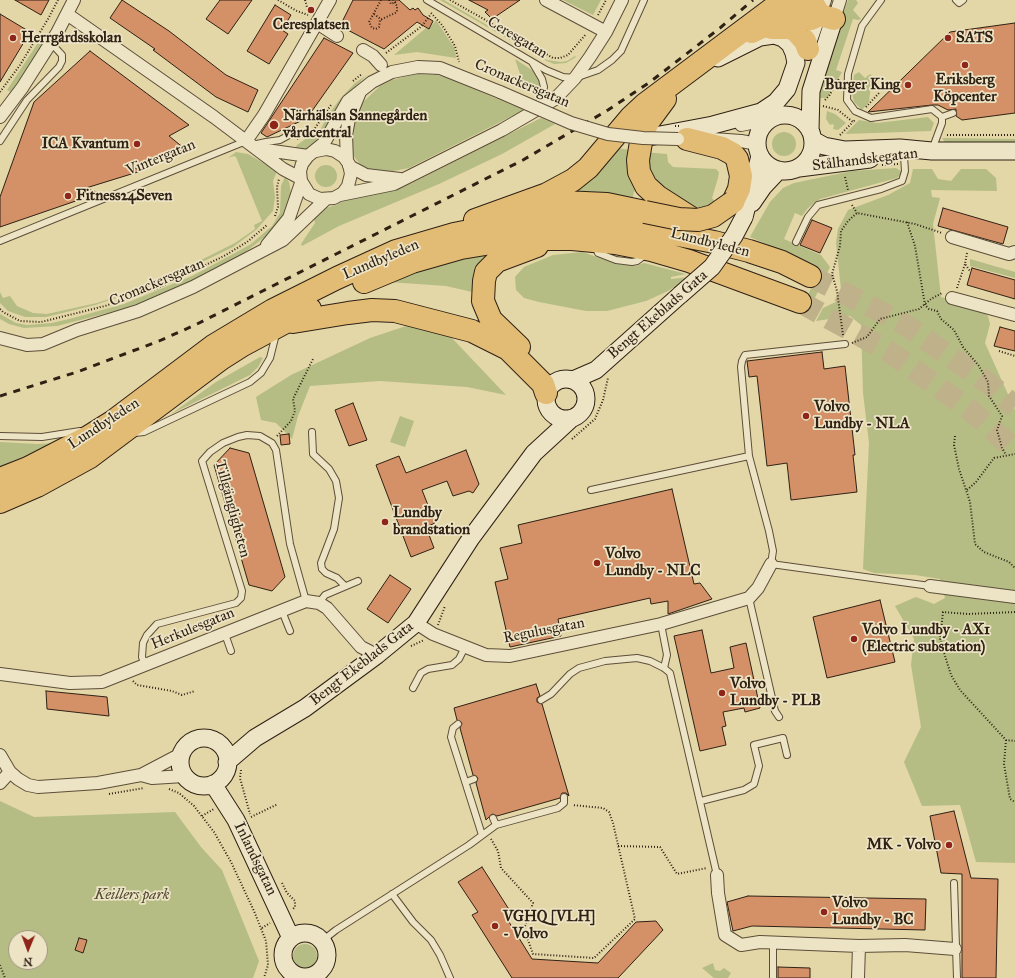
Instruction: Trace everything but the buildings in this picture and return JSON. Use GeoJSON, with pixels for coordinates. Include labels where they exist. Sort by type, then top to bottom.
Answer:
{"type":"FeatureCollection","features":[{"type":"Feature","properties":{"kind":"highway"},"geometry":{"type":"LineString","coordinates":[[427,241],[481,217],[547,194],[573,180],[588,168],[631,116],[645,104],[783,1],[809,3],[815,7],[830,8]]}},
{"type":"Feature","properties":{"kind":"highway"},"geometry":{"type":"LineString","coordinates":[[749,251],[677,211],[646,186],[639,172],[638,160],[640,142],[648,122],[668,95],[743,38],[760,28],[787,20],[811,19],[830,8]]}},
{"type":"Feature","properties":{"kind":"highway"},"geometry":{"type":"LineString","coordinates":[[760,28],[788,28],[795,30],[805,41],[808,49]]}},
{"type":"Feature","properties":{"kind":"highway"},"geometry":{"type":"LineString","coordinates":[[481,217],[540,204],[562,202],[607,204],[679,219],[698,220],[721,212],[738,209],[741,176],[737,159],[733,154],[722,148],[682,135]]}},
{"type":"Feature","properties":{"kind":"highway","name":"Lundbyleden"},"geometry":{"type":"LineString","coordinates":[[0,502],[63,473],[213,346],[242,328],[337,278],[396,251],[427,241],[484,228],[520,223],[590,222],[627,225],[671,233],[749,251],[782,262],[810,276]]}},
{"type":"Feature","properties":{"kind":"highway","name":"Lundbyleden"},"geometry":{"type":"LineString","coordinates":[[0,479],[117,428],[221,359],[278,325],[377,276],[435,254],[474,245],[516,239],[582,239],[651,250],[757,284],[800,302]]}},
{"type":"Feature","properties":{"kind":"highway"},"geometry":{"type":"LineString","coordinates":[[562,391],[491,320],[483,301],[484,281],[486,272],[497,261],[535,246],[582,239]]}},
{"type":"Feature","properties":{"kind":"highway"},"geometry":{"type":"LineString","coordinates":[[278,325],[372,310],[395,311],[421,317],[472,331],[508,349],[543,384],[562,391]]}},
{"type":"Feature","properties":{"kind":"street"},"geometry":{"type":"LineString","coordinates":[[0,117],[22,88],[74,0]]}},
{"type":"Feature","properties":{"kind":"street"},"geometry":{"type":"LineString","coordinates":[[252,145],[264,115],[315,19],[330,0]]}},
{"type":"Feature","properties":{"kind":"street","name":"Cronackersgatan"},"geometry":{"type":"LineString","coordinates":[[0,338],[27,345],[43,344],[77,330],[138,311],[193,287],[283,240],[325,200],[340,195],[394,184],[502,130],[555,99],[575,78],[606,32],[622,0]]}},
{"type":"Feature","properties":{"kind":"street"},"geometry":{"type":"LineString","coordinates":[[550,1],[606,32]]}},
{"type":"Feature","properties":{"kind":"street"},"geometry":{"type":"LineString","coordinates":[[830,8],[812,91],[811,154],[806,162],[799,168],[790,171],[780,170],[767,164],[759,152],[760,132],[791,105],[795,96],[808,49],[830,8]]}},
{"type":"Feature","properties":{"kind":"street"},"geometry":{"type":"LineString","coordinates":[[67,14],[214,117],[283,169],[301,180],[309,194],[316,198],[325,200]]}},
{"type":"Feature","properties":{"kind":"street"},"geometry":{"type":"LineString","coordinates":[[315,19],[337,36]]}},
{"type":"Feature","properties":{"kind":"street"},"geometry":{"type":"LineString","coordinates":[[643,138],[713,125],[761,112],[776,102],[787,89],[796,63],[790,44],[783,38],[774,36],[760,37],[711,62]]}},
{"type":"Feature","properties":{"kind":"street"},"geometry":{"type":"LineString","coordinates":[[363,50],[379,62]]}},
{"type":"Feature","properties":{"kind":"street","name":"Cronackersgatan"},"geometry":{"type":"LineString","coordinates":[[264,249],[290,218],[301,180],[301,168],[312,154],[324,144],[348,102],[372,82],[392,72],[425,67],[440,68],[587,128],[608,134],[643,138],[682,135],[775,118]]}},
{"type":"Feature","properties":{"kind":"street"},"geometry":{"type":"LineString","coordinates":[[340,195],[346,190],[350,182],[346,135],[349,119],[360,92]]}},
{"type":"Feature","properties":{"kind":"street"},"geometry":{"type":"LineString","coordinates":[[775,118],[795,117],[804,122],[812,135]]}},
{"type":"Feature","properties":{"kind":"street","name":"Cronackersgatan"},"geometry":{"type":"LineString","coordinates":[[682,135],[741,141],[752,144],[759,152]]}},
{"type":"Feature","properties":{"kind":"street","name":"Stålhandskegatan"},"geometry":{"type":"LineString","coordinates":[[812,135],[824,146],[845,150],[900,148],[932,151],[1015,151]]}},
{"type":"Feature","properties":{"kind":"street"},"geometry":{"type":"LineString","coordinates":[[252,145],[312,154],[326,149],[335,151],[348,164],[366,175],[403,179]]}},
{"type":"Feature","properties":{"kind":"street","name":"Stålhandskegatan"},"geometry":{"type":"LineString","coordinates":[[799,168],[904,156],[932,151]]}},
{"type":"Feature","properties":{"kind":"street","name":"Bengt Ekeblads Gata"},"geometry":{"type":"LineString","coordinates":[[534,453],[562,391],[596,370],[712,267],[734,236],[738,209],[759,152]]}},
{"type":"Feature","properties":{"kind":"street","name":"Bengt Ekeblads Gata"},"geometry":{"type":"LineString","coordinates":[[738,209],[780,170]]}},
{"type":"Feature","properties":{"kind":"street"},"geometry":{"type":"LineString","coordinates":[[952,237],[1008,254],[1015,252]]}},
{"type":"Feature","properties":{"kind":"street"},"geometry":{"type":"LineString","coordinates":[[953,295],[1015,315]]}},
{"type":"Feature","properties":{"kind":"street","name":"Cronackersgatan"},"geometry":{"type":"LineString","coordinates":[[0,329],[6,333],[22,336],[60,337]]}},
{"type":"Feature","properties":{"kind":"street"},"geometry":{"type":"LineString","coordinates":[[562,391],[561,419],[572,418]]}},
{"type":"Feature","properties":{"kind":"street","name":"Bengt Ekeblads Gata"},"geometry":{"type":"LineString","coordinates":[[227,762],[255,738],[305,708],[416,623],[471,538],[534,453],[572,418],[578,415],[586,404],[562,391]]}},
{"type":"Feature","properties":{"kind":"street"},"geometry":{"type":"LineString","coordinates":[[749,598],[758,588],[771,564]]}},
{"type":"Feature","properties":{"kind":"street"},"geometry":{"type":"LineString","coordinates":[[930,586],[1015,597]]}},
{"type":"Feature","properties":{"kind":"street","name":"Regulusgatan"},"geometry":{"type":"LineString","coordinates":[[416,623],[433,634],[486,655],[510,656],[661,624],[749,598]]}},
{"type":"Feature","properties":{"kind":"street","name":"Herkulesgatan"},"geometry":{"type":"LineString","coordinates":[[0,674],[89,684],[102,682],[306,602],[319,603]]}},
{"type":"Feature","properties":{"kind":"street"},"geometry":{"type":"LineString","coordinates":[[319,603],[340,621],[361,647],[376,655]]}},
{"type":"Feature","properties":{"kind":"street","name":"Bengt Ekeblads Gata"},"geometry":{"type":"LineString","coordinates":[[221,746],[255,738]]}},
{"type":"Feature","properties":{"kind":"street"},"geometry":{"type":"LineString","coordinates":[[0,755],[10,772],[28,785],[38,787],[98,783],[141,775],[181,754],[191,742],[199,739],[214,741],[221,746],[225,752],[227,762],[224,774],[213,784],[197,785],[184,776],[152,778],[141,775]]}},
{"type":"Feature","properties":{"kind":"street"},"geometry":{"type":"LineString","coordinates":[[181,754],[180,761],[184,776]]}},
{"type":"Feature","properties":{"kind":"street"},"geometry":{"type":"LineString","coordinates":[[0,783],[10,772]]}},
{"type":"Feature","properties":{"kind":"street","name":"Inlandsgatan"},"geometry":{"type":"LineString","coordinates":[[213,784],[236,820],[291,938]]}},
{"type":"Feature","properties":{"kind":"street"},"geometry":{"type":"LineString","coordinates":[[716,871],[725,935],[741,945],[760,942],[773,942],[859,946],[905,945],[955,949]]}},
{"type":"Feature","properties":{"kind":"street"},"geometry":{"type":"LineString","coordinates":[[304,933],[313,934],[322,941],[327,950],[327,958],[321,976],[301,977],[286,974],[283,954],[285,945],[291,938],[304,933]]}},
{"type":"Feature","properties":{"kind":"street"},"geometry":{"type":"LineString","coordinates":[[858,978],[859,946]]}},
{"type":"Feature","properties":{"kind":"lane","name":"Ceresgatan"},"geometry":{"type":"LineString","coordinates":[[427,0],[531,61],[556,74],[575,78]]}},
{"type":"Feature","properties":{"kind":"lane"},"geometry":{"type":"LineString","coordinates":[[575,78],[598,70],[612,60],[621,51],[644,0]]}},
{"type":"Feature","properties":{"kind":"lane"},"geometry":{"type":"LineString","coordinates":[[881,0],[862,26],[848,74],[847,100],[860,115],[871,118],[932,109],[942,117]]}},
{"type":"Feature","properties":{"kind":"lane"},"geometry":{"type":"LineString","coordinates":[[956,0],[959,3],[963,0]]}},
{"type":"Feature","properties":{"kind":"lane"},"geometry":{"type":"LineString","coordinates":[[0,141],[26,100],[62,61],[62,55],[50,42]]}},
{"type":"Feature","properties":{"kind":"lane"},"geometry":{"type":"LineString","coordinates":[[531,61],[540,75],[544,87],[536,111]]}},
{"type":"Feature","properties":{"kind":"lane"},"geometry":{"type":"LineString","coordinates":[[942,117],[953,113]]}},
{"type":"Feature","properties":{"kind":"lane"},"geometry":{"type":"LineString","coordinates":[[932,151],[942,123],[942,117]]}},
{"type":"Feature","properties":{"kind":"lane","name":"Vintergatan"},"geometry":{"type":"LineString","coordinates":[[0,241],[252,145],[280,140],[289,135]]}},
{"type":"Feature","properties":{"kind":"lane"},"geometry":{"type":"LineString","coordinates":[[796,242],[808,217],[818,205],[848,198],[902,181],[905,171],[904,156]]}},
{"type":"Feature","properties":{"kind":"lane"},"geometry":{"type":"LineString","coordinates":[[91,428],[117,428],[144,432],[250,382],[261,373],[270,358],[278,325]]}},
{"type":"Feature","properties":{"kind":"lane"},"geometry":{"type":"LineString","coordinates":[[845,344],[745,355],[741,367],[748,456],[770,531],[773,551],[771,564],[930,586]]}},
{"type":"Feature","properties":{"kind":"lane"},"geometry":{"type":"LineString","coordinates":[[0,436],[42,437],[84,430]]}},
{"type":"Feature","properties":{"kind":"lane"},"geometry":{"type":"LineString","coordinates":[[312,432],[313,454],[329,469],[336,481],[339,498],[334,529],[321,562],[322,569],[326,573],[337,578],[345,586]]}},
{"type":"Feature","properties":{"kind":"lane","name":"Tillgängligheten"},"geometry":{"type":"LineString","coordinates":[[146,666],[142,657],[144,643],[147,635],[157,624],[236,603],[240,598],[242,591],[202,461],[210,452],[223,443],[238,437],[255,434],[272,443]]}},
{"type":"Feature","properties":{"kind":"lane"},"geometry":{"type":"LineString","coordinates":[[272,443],[276,450],[290,544],[306,602]]}},
{"type":"Feature","properties":{"kind":"lane"},"geometry":{"type":"LineString","coordinates":[[591,490],[748,456]]}},
{"type":"Feature","properties":{"kind":"lane"},"geometry":{"type":"LineString","coordinates":[[319,603],[325,596],[358,581]]}},
{"type":"Feature","properties":{"kind":"lane"},"geometry":{"type":"LineString","coordinates":[[749,598],[775,711],[779,717]]}},
{"type":"Feature","properties":{"kind":"lane"},"geometry":{"type":"LineString","coordinates":[[282,611],[290,631]]}},
{"type":"Feature","properties":{"kind":"lane"},"geometry":{"type":"LineString","coordinates":[[661,624],[667,655],[664,668]]}},
{"type":"Feature","properties":{"kind":"lane"},"geometry":{"type":"LineString","coordinates":[[225,634],[231,651]]}},
{"type":"Feature","properties":{"kind":"lane"},"geometry":{"type":"LineString","coordinates":[[413,688],[421,673],[428,669],[452,665],[460,659],[465,647]]}},
{"type":"Feature","properties":{"kind":"lane"},"geometry":{"type":"LineString","coordinates":[[541,700],[550,694],[570,674],[579,668],[605,661],[637,658],[650,661],[664,668],[670,673],[701,801],[716,871]]}},
{"type":"Feature","properties":{"kind":"lane"},"geometry":{"type":"LineString","coordinates":[[458,724],[454,728],[451,737],[482,835]]}},
{"type":"Feature","properties":{"kind":"lane"},"geometry":{"type":"LineString","coordinates":[[701,801],[744,790],[754,784],[759,766],[754,745],[783,738],[787,755]]}},
{"type":"Feature","properties":{"kind":"lane"},"geometry":{"type":"LineString","coordinates":[[466,782],[474,779]]}},
{"type":"Feature","properties":{"kind":"lane"},"geometry":{"type":"LineString","coordinates":[[322,941],[336,930],[496,826],[558,808],[564,800]]}},
{"type":"Feature","properties":{"kind":"lane"},"geometry":{"type":"LineString","coordinates":[[494,818],[496,826]]}},
{"type":"Feature","properties":{"kind":"lane"},"geometry":{"type":"LineString","coordinates":[[954,883],[957,978]]}},
{"type":"Feature","properties":{"kind":"lane"},"geometry":{"type":"LineString","coordinates":[[392,894],[413,922],[431,940],[440,955],[450,978]]}},
{"type":"Feature","properties":{"kind":"lane"},"geometry":{"type":"LineString","coordinates":[[773,942],[773,978]]}},
{"type":"Feature","properties":{"kind":"path"},"geometry":{"type":"LineString","coordinates":[[0,92],[24,59],[58,0]]}},
{"type":"Feature","properties":{"kind":"path"},"geometry":{"type":"LineString","coordinates":[[278,0],[283,1],[297,11],[315,19]]}},
{"type":"Feature","properties":{"kind":"path"},"geometry":{"type":"LineString","coordinates":[[305,0],[315,19]]}},
{"type":"Feature","properties":{"kind":"path"},"geometry":{"type":"LineString","coordinates":[[381,0],[369,22],[372,28],[378,29],[382,20],[397,12],[394,1],[391,4],[389,0]]}},
{"type":"Feature","properties":{"kind":"path"},"geometry":{"type":"LineString","coordinates":[[450,0],[553,58],[565,57],[572,52],[592,24],[606,0]]}},
{"type":"Feature","properties":{"kind":"path"},"geometry":{"type":"LineString","coordinates":[[379,62],[422,26],[435,4]]}},
{"type":"Feature","properties":{"kind":"path"},"geometry":{"type":"LineString","coordinates":[[374,14],[382,20]]}},
{"type":"Feature","properties":{"kind":"path"},"geometry":{"type":"LineString","coordinates":[[430,14],[442,25],[455,46],[459,62]]}},
{"type":"Feature","properties":{"kind":"path"},"geometry":{"type":"LineString","coordinates":[[848,74],[842,75],[829,96],[821,102],[820,106],[831,107],[838,110],[853,122]]}},
{"type":"Feature","properties":{"kind":"path"},"geometry":{"type":"LineString","coordinates":[[842,133],[879,93]]}},
{"type":"Feature","properties":{"kind":"path"},"geometry":{"type":"LineString","coordinates":[[668,127],[682,135]]}},
{"type":"Feature","properties":{"kind":"path"},"geometry":{"type":"LineString","coordinates":[[274,217],[278,207],[277,187],[283,169]]}},
{"type":"Feature","properties":{"kind":"path"},"geometry":{"type":"LineString","coordinates":[[842,172],[847,184],[848,198]]}},
{"type":"Feature","properties":{"kind":"path"},"geometry":{"type":"LineString","coordinates":[[936,230],[907,222],[888,220],[857,213],[848,221],[841,231],[840,246],[832,274],[837,291],[845,344],[859,342],[867,337],[880,320],[919,309],[936,295],[948,291],[953,295],[959,285],[970,243]]}},
{"type":"Feature","properties":{"kind":"path"},"geometry":{"type":"LineString","coordinates":[[0,309],[2,312],[20,320],[41,322],[105,306],[158,288],[224,256],[247,242],[271,221]]}},
{"type":"Feature","properties":{"kind":"path"},"geometry":{"type":"LineString","coordinates":[[907,222],[915,246],[925,305],[929,309],[936,311],[941,319],[954,330],[963,347],[979,366],[988,382],[989,396],[1002,416],[998,430],[1002,448],[1006,455]]}},
{"type":"Feature","properties":{"kind":"path"},"geometry":{"type":"LineString","coordinates":[[965,264],[970,271]]}},
{"type":"Feature","properties":{"kind":"path"},"geometry":{"type":"LineString","coordinates":[[998,351],[1015,356]]}},
{"type":"Feature","properties":{"kind":"path"},"geometry":{"type":"LineString","coordinates":[[272,443],[282,429],[291,422],[295,411],[292,399],[313,359]]}},
{"type":"Feature","properties":{"kind":"path"},"geometry":{"type":"LineString","coordinates":[[955,436],[954,445],[959,469],[970,502],[975,544],[984,552],[1009,562],[1015,568]]}},
{"type":"Feature","properties":{"kind":"path"},"geometry":{"type":"LineString","coordinates":[[966,490],[976,482],[994,458],[1015,454]]}},
{"type":"Feature","properties":{"kind":"path"},"geometry":{"type":"LineString","coordinates":[[1015,612],[968,614],[943,612],[940,640],[951,675],[960,690],[1006,740],[1015,741]]}},
{"type":"Feature","properties":{"kind":"path"},"geometry":{"type":"LineString","coordinates":[[125,674],[137,685],[172,691],[182,695],[195,691]]}},
{"type":"Feature","properties":{"kind":"path"},"geometry":{"type":"LineString","coordinates":[[1006,740],[1004,764],[1010,799],[1015,802]]}},
{"type":"Feature","properties":{"kind":"path"},"geometry":{"type":"LineString","coordinates":[[106,794],[147,788]]}},
{"type":"Feature","properties":{"kind":"path"},"geometry":{"type":"LineString","coordinates":[[164,788],[179,793],[194,806],[214,832],[231,862],[266,941],[268,965],[264,978]]}},
{"type":"Feature","properties":{"kind":"path"},"geometry":{"type":"LineString","coordinates":[[243,794],[254,824]]}},
{"type":"Feature","properties":{"kind":"path"},"geometry":{"type":"LineString","coordinates":[[485,842],[491,839],[495,843],[501,868],[532,903],[524,929],[533,954],[594,958],[634,918],[609,812],[603,808],[564,800]]}},
{"type":"Feature","properties":{"kind":"path"},"geometry":{"type":"LineString","coordinates":[[251,817],[278,804]]}},
{"type":"Feature","properties":{"kind":"path"},"geometry":{"type":"LineString","coordinates":[[618,846],[660,847],[677,874],[716,871]]}},
{"type":"Feature","properties":{"kind":"path"},"geometry":{"type":"LineString","coordinates":[[280,879],[287,893],[295,901],[295,907],[292,911]]}},
{"type":"Feature","properties":{"kind":"path"},"geometry":{"type":"LineString","coordinates":[[0,965],[5,978]]}},
{"type":"Feature","properties":{"kind":"green space"},"geometry":{"type":"Polygon","coordinates":[[[440,0],[444,0],[547,60],[561,62],[567,61],[575,56],[576,57],[566,63],[554,64],[440,0]]]}},
{"type":"Feature","properties":{"kind":"green space"},"geometry":{"type":"Polygon","coordinates":[[[563,0],[601,0],[593,15],[563,0]]]}},
{"type":"Feature","properties":{"kind":"green space"},"geometry":{"type":"Polygon","coordinates":[[[848,0],[856,0],[858,3],[853,10],[861,19],[853,19],[836,70],[842,72],[827,98],[816,98],[833,34],[848,0]]]}},
{"type":"Feature","properties":{"kind":"green space"},"geometry":{"type":"Polygon","coordinates":[[[436,20],[455,49],[456,58],[417,52],[394,55],[426,28],[429,29],[436,20]]]}},
{"type":"Feature","properties":{"kind":"green space"},"geometry":{"type":"Polygon","coordinates":[[[41,38],[45,39],[43,44],[11,92],[7,90],[41,38]]]}},
{"type":"Feature","properties":{"kind":"green space"},"geometry":{"type":"Polygon","coordinates":[[[515,59],[535,72],[539,79],[539,90],[523,83],[515,59]]]}},
{"type":"Feature","properties":{"kind":"green space"},"geometry":{"type":"Polygon","coordinates":[[[859,72],[865,78],[870,74],[872,76],[869,102],[862,110],[854,102],[852,93],[854,75],[859,72]]]}},
{"type":"Feature","properties":{"kind":"green space"},"geometry":{"type":"Polygon","coordinates":[[[416,74],[437,75],[448,78],[524,110],[409,168],[383,173],[363,168],[352,154],[351,134],[352,125],[362,103],[380,86],[392,80],[416,74]]]}},
{"type":"Feature","properties":{"kind":"green space"},"geometry":{"type":"Polygon","coordinates":[[[367,75],[346,96],[327,133],[308,149],[293,152],[297,145],[321,128],[340,99],[355,83],[367,75]]]}},
{"type":"Feature","properties":{"kind":"green space"},"geometry":{"type":"Polygon","coordinates":[[[827,111],[835,114],[846,123],[838,130],[833,129],[834,125],[830,125],[826,119],[827,111]]]}},
{"type":"Feature","properties":{"kind":"green space"},"geometry":{"type":"Polygon","coordinates":[[[928,117],[934,123],[931,131],[845,134],[859,120],[877,123],[928,117]]]}},
{"type":"Feature","properties":{"kind":"green space"},"geometry":{"type":"Polygon","coordinates":[[[541,118],[555,124],[502,154],[439,184],[339,226],[302,246],[301,244],[315,223],[313,215],[322,209],[336,205],[349,198],[401,187],[412,183],[541,118]]]}},
{"type":"Feature","properties":{"kind":"green space"},"geometry":{"type":"Polygon","coordinates":[[[784,132],[789,133],[795,139],[795,149],[789,155],[784,156],[779,155],[773,149],[772,144],[773,139],[779,133],[784,132]]]}},
{"type":"Feature","properties":{"kind":"green space"},"geometry":{"type":"Polygon","coordinates":[[[942,138],[1015,139],[1015,143],[945,142],[942,138]]]}},
{"type":"Feature","properties":{"kind":"green space"},"geometry":{"type":"Polygon","coordinates":[[[611,147],[630,150],[639,188],[634,192],[632,201],[568,191],[611,147]]]}},
{"type":"Feature","properties":{"kind":"green space"},"geometry":{"type":"Polygon","coordinates":[[[236,152],[248,154],[277,171],[273,181],[275,197],[273,211],[256,230],[233,247],[155,285],[95,305],[46,317],[25,317],[8,311],[0,303],[0,292],[3,298],[10,296],[17,306],[33,313],[47,314],[97,303],[149,286],[235,243],[255,229],[254,225],[262,221],[236,157],[234,156],[228,158],[236,152]]]}},
{"type":"Feature","properties":{"kind":"green space"},"geometry":{"type":"Polygon","coordinates":[[[643,152],[667,154],[668,162],[673,167],[716,169],[719,172],[712,198],[718,205],[715,207],[692,210],[652,178],[643,152]]]}},
{"type":"Feature","properties":{"kind":"green space"},"geometry":{"type":"Polygon","coordinates":[[[322,165],[330,165],[337,172],[337,180],[330,187],[322,187],[315,180],[315,172],[322,165]]]}},
{"type":"Feature","properties":{"kind":"green space"},"geometry":{"type":"Polygon","coordinates":[[[896,168],[901,171],[901,174],[897,178],[820,199],[808,208],[802,216],[795,213],[784,239],[821,255],[830,267],[808,312],[800,313],[820,268],[750,237],[770,202],[783,188],[794,183],[852,171],[896,168]]]}},
{"type":"Feature","properties":{"kind":"green space"},"geometry":{"type":"Polygon","coordinates":[[[913,169],[932,169],[938,179],[951,181],[961,169],[986,169],[996,178],[997,191],[931,190],[932,197],[940,198],[933,224],[941,297],[978,308],[988,316],[990,324],[985,343],[1015,410],[1015,863],[976,862],[960,805],[922,806],[904,762],[921,727],[911,665],[914,639],[895,606],[916,597],[934,604],[945,598],[940,579],[915,575],[874,573],[863,569],[869,443],[863,393],[861,325],[850,316],[816,321],[823,308],[842,299],[836,243],[838,229],[848,210],[888,195],[910,183],[913,169]]]}},
{"type":"Feature","properties":{"kind":"green space"},"geometry":{"type":"Polygon","coordinates":[[[285,177],[289,182],[291,193],[286,213],[276,228],[243,254],[197,278],[156,297],[123,309],[57,326],[24,328],[9,324],[0,319],[0,314],[16,323],[27,325],[52,323],[124,304],[192,276],[251,244],[272,226],[280,213],[281,186],[285,177]]]}},
{"type":"Feature","properties":{"kind":"green space"},"geometry":{"type":"Polygon","coordinates":[[[520,249],[499,265],[494,284],[494,297],[446,286],[388,282],[456,260],[520,249]]]}},
{"type":"Feature","properties":{"kind":"green space"},"geometry":{"type":"Polygon","coordinates":[[[582,252],[618,264],[636,266],[644,263],[686,274],[671,277],[671,279],[690,277],[668,291],[646,301],[607,311],[586,311],[539,302],[524,298],[516,290],[515,277],[524,267],[553,255],[582,252]]]}},
{"type":"Feature","properties":{"kind":"green space"},"geometry":{"type":"Polygon","coordinates":[[[970,259],[1015,272],[1015,278],[970,266],[970,259]]]}},
{"type":"Feature","properties":{"kind":"green space"},"geometry":{"type":"Polygon","coordinates":[[[415,323],[450,336],[506,395],[467,387],[380,381],[310,386],[298,416],[292,439],[276,423],[261,420],[256,397],[291,375],[370,338],[415,323]]]}},
{"type":"Feature","properties":{"kind":"green space"},"geometry":{"type":"Polygon","coordinates":[[[260,357],[263,358],[258,367],[250,375],[171,414],[216,382],[260,357]]]}},
{"type":"Feature","properties":{"kind":"green space"},"geometry":{"type":"Polygon","coordinates":[[[400,416],[414,421],[405,447],[390,442],[400,416]]]}},
{"type":"Feature","properties":{"kind":"green space"},"geometry":{"type":"Polygon","coordinates":[[[0,442],[37,444],[56,443],[0,471],[0,442]]]}},
{"type":"Feature","properties":{"kind":"green space","name":"Keillers park"},"geometry":{"type":"Polygon","coordinates":[[[0,801],[34,817],[175,812],[201,847],[222,870],[259,961],[253,978],[0,978],[0,801]]]}},
{"type":"Feature","properties":{"kind":"green space"},"geometry":{"type":"Polygon","coordinates":[[[305,944],[314,947],[317,956],[314,965],[305,968],[296,965],[293,956],[296,947],[305,944]]]}},
{"type":"Feature","properties":{"kind":"green space"},"geometry":{"type":"Polygon","coordinates":[[[713,963],[715,970],[720,971],[724,968],[731,973],[728,978],[714,978],[702,968],[713,963]]]}},
{"type":"Feature","properties":{"kind":"tunnel"},"geometry":{"type":"LineString","coordinates":[[810,276],[901,322],[992,386],[1015,407]]}},
{"type":"Feature","properties":{"kind":"tunnel"},"geometry":{"type":"LineString","coordinates":[[800,302],[888,351],[969,409],[1015,450]]}},
{"type":"Feature","properties":{"kind":"railway"},"geometry":{"type":"LineString","coordinates":[[0,396],[77,372],[159,341],[195,325],[523,160],[608,110],[650,82],[720,28],[753,0]]}},
{"type":"Feature","properties":{"kind":"place","name":"Ceresplatsen"},"geometry":{"type":"Point","coordinates":[311,10]}},
{"type":"Feature","properties":{"kind":"place","name":"Herrgårdsskolan"},"geometry":{"type":"Point","coordinates":[13,38]}},
{"type":"Feature","properties":{"kind":"place","name":"SATS"},"geometry":{"type":"Point","coordinates":[948,38]}},
{"type":"Feature","properties":{"kind":"place","name":"Eriksberg Köpcenter"},"geometry":{"type":"Point","coordinates":[965,65]}},
{"type":"Feature","properties":{"kind":"place","name":"Burger King"},"geometry":{"type":"Point","coordinates":[908,85]}},
{"type":"Feature","properties":{"kind":"place","name":"Närhälsan Sannegården vårdcentral"},"geometry":{"type":"Point","coordinates":[274,125]}},
{"type":"Feature","properties":{"kind":"place","name":"ICA Kvantum"},"geometry":{"type":"Point","coordinates":[137,144]}},
{"type":"Feature","properties":{"kind":"place","name":"Fitness24Seven"},"geometry":{"type":"Point","coordinates":[68,196]}},
{"type":"Feature","properties":{"kind":"place","name":"Volvo Lundby - NLA"},"geometry":{"type":"Point","coordinates":[806,416]}},
{"type":"Feature","properties":{"kind":"place","name":"Lundby brandstation"},"geometry":{"type":"Point","coordinates":[385,522]}},
{"type":"Feature","properties":{"kind":"place","name":"Volvo Lundby - NLC"},"geometry":{"type":"Point","coordinates":[597,563]}},
{"type":"Feature","properties":{"kind":"place","name":"Volvo Lundby - AX1 (Electric substation)"},"geometry":{"type":"Point","coordinates":[854,639]}},
{"type":"Feature","properties":{"kind":"place","name":"Volvo Lundby - PLB"},"geometry":{"type":"Point","coordinates":[722,693]}},
{"type":"Feature","properties":{"kind":"place","name":"MK - Volvo"},"geometry":{"type":"Point","coordinates":[949,845]}},
{"type":"Feature","properties":{"kind":"place","name":"Volvo Lundby - BC"},"geometry":{"type":"Point","coordinates":[824,912]}},
{"type":"Feature","properties":{"kind":"place","name":"VGHQ [VLH] - Volvo"},"geometry":{"type":"Point","coordinates":[495,926]}}]}
